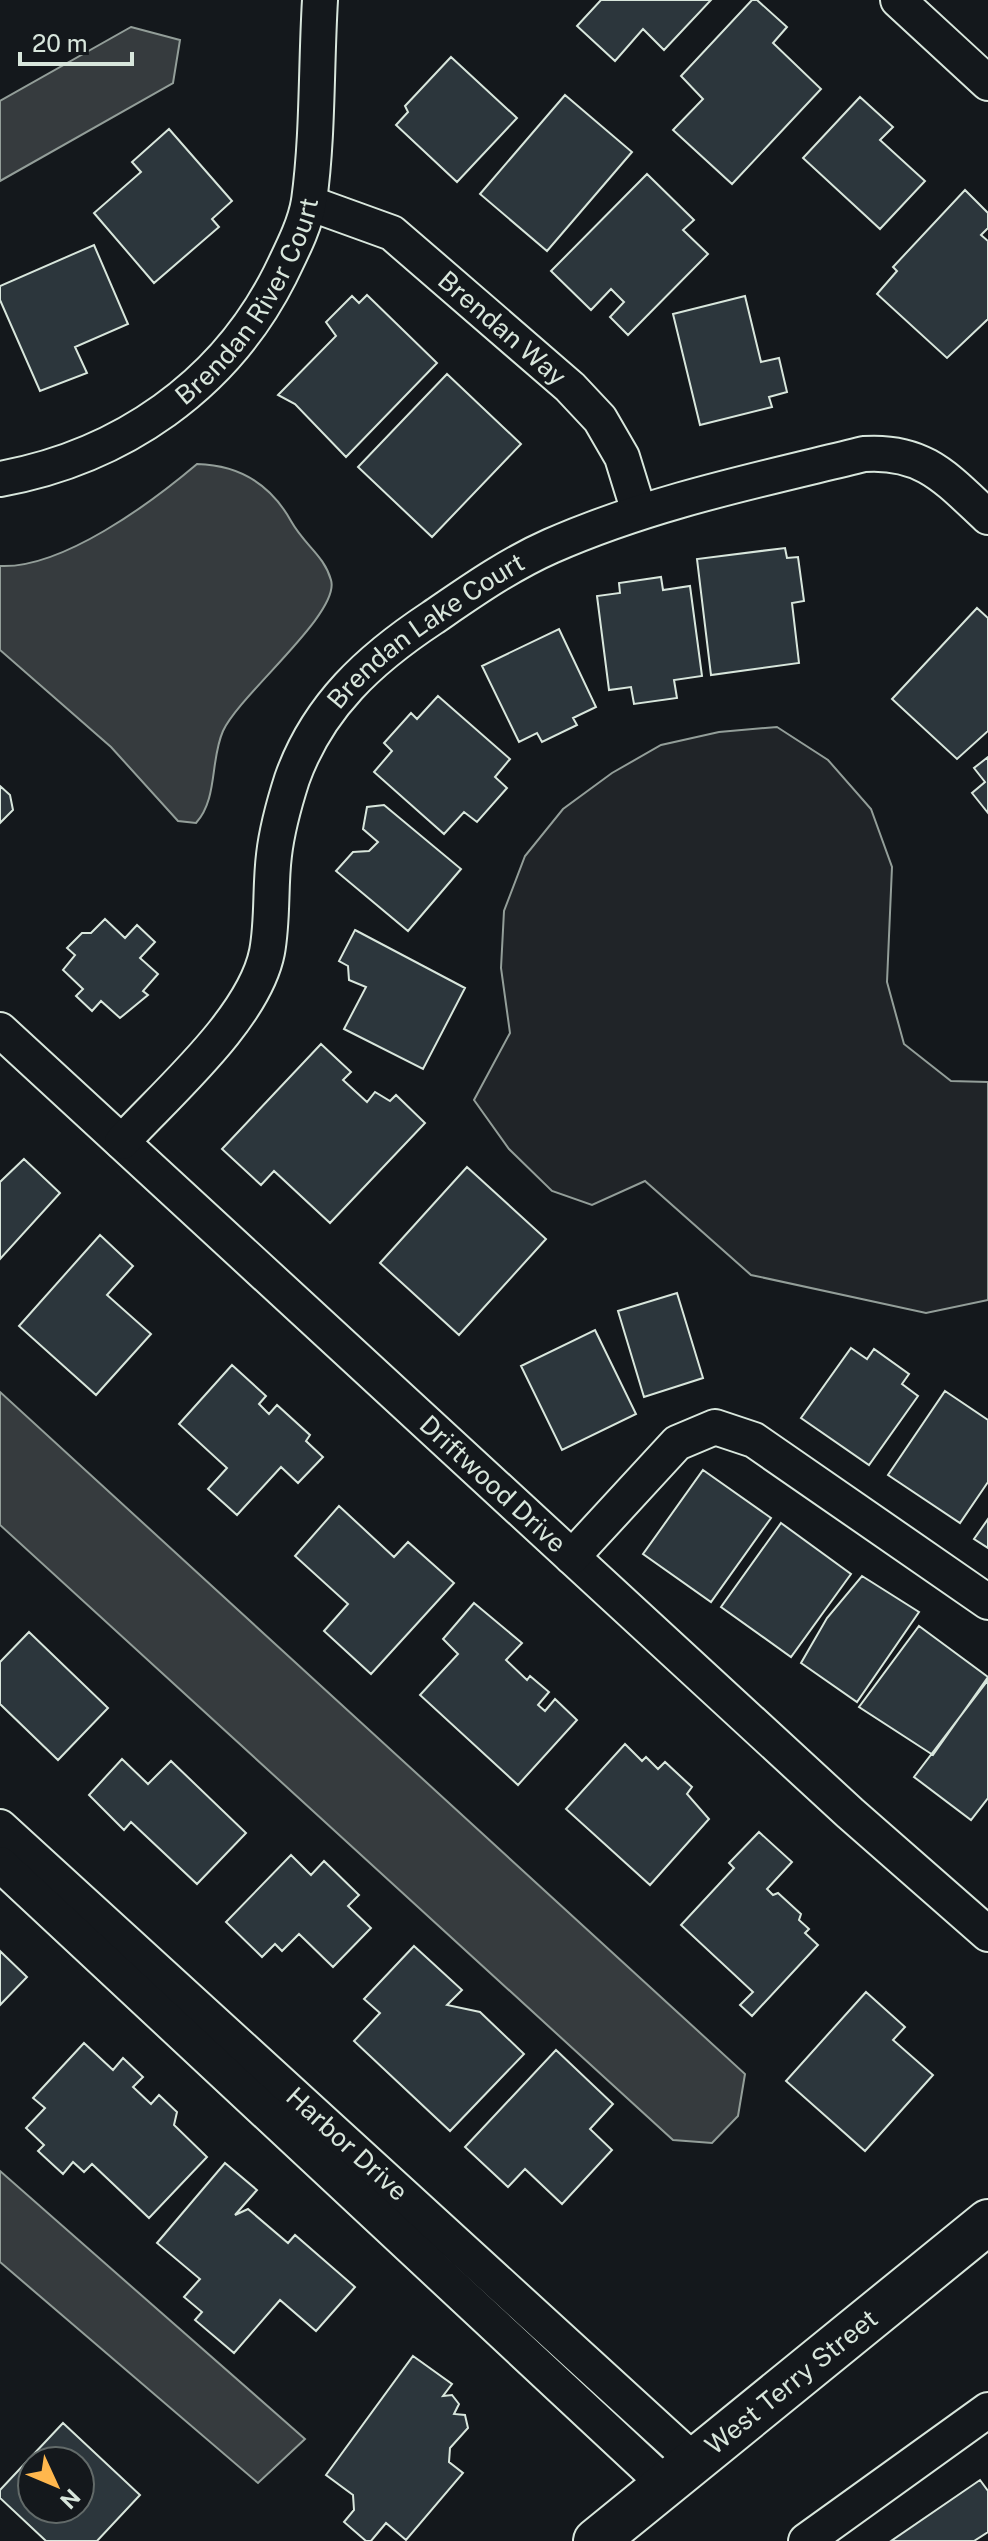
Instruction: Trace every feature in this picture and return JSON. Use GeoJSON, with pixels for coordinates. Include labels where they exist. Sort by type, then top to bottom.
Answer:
{"type":"FeatureCollection","features":[{"type":"Feature","properties":{"kind":"street","name":"Brendan River Court"},"geometry":{"type":"LineString","coordinates":[[0,479],[40,472],[119,441],[188,393],[249,326],[294,247],[309,203],[320,0]]}},
{"type":"Feature","properties":{"kind":"street"},"geometry":{"type":"LineString","coordinates":[[898,0],[988,83]]}},
{"type":"Feature","properties":{"kind":"street","name":"Brendan Way"},"geometry":{"type":"LineString","coordinates":[[309,203],[392,233],[570,387],[600,419],[622,457],[639,512]]}},
{"type":"Feature","properties":{"kind":"street","name":"Brendan Lake Court"},"geometry":{"type":"LineString","coordinates":[[122,1142],[229,1026],[253,992],[267,954],[273,857],[280,816],[305,750],[334,701],[362,669],[397,642],[493,576],[550,547],[639,512],[864,454],[892,452],[929,465],[988,517]]}},
{"type":"Feature","properties":{"kind":"street","name":"Driftwood Drive"},"geometry":{"type":"LineString","coordinates":[[0,1030],[850,1813],[988,1934]]}},
{"type":"Feature","properties":{"kind":"street"},"geometry":{"type":"LineString","coordinates":[[572,1557],[677,1443],[715,1427],[754,1440],[988,1602]]}},
{"type":"Feature","properties":{"kind":"street","name":"Harbor Drive"},"geometry":{"type":"LineString","coordinates":[[0,1827],[680,2474]]}},
{"type":"Feature","properties":{"kind":"street","name":"Harbor Drive"},"geometry":{"type":"LineString","coordinates":[[0,1864],[680,2474]]}},
{"type":"Feature","properties":{"kind":"street","name":"West Terry Street"},"geometry":{"type":"LineString","coordinates":[[596,2541],[988,2222]]}},
{"type":"Feature","properties":{"kind":"street"},"geometry":{"type":"LineString","coordinates":[[806,2541],[988,2410]]}},
{"type":"Feature","properties":{"kind":"shaded area"},"geometry":{"type":"Polygon","coordinates":[[[131,27],[180,40],[173,83],[0,181],[0,101],[131,27]]]}},
{"type":"Feature","properties":{"kind":"shaded area"},"geometry":{"type":"Polygon","coordinates":[[[197,464],[227,468],[264,487],[319,557],[331,580],[330,594],[306,633],[248,696],[223,731],[208,803],[196,823],[178,821],[111,747],[0,650],[0,566],[50,557],[77,545],[131,514],[197,464]]]}},
{"type":"Feature","properties":{"kind":"shaded area"},"geometry":{"type":"Polygon","coordinates":[[[777,727],[828,760],[871,809],[892,867],[887,982],[904,1044],[951,1081],[988,1082],[988,1300],[926,1313],[751,1275],[645,1181],[592,1205],[552,1191],[509,1149],[474,1100],[510,1033],[501,968],[504,911],[525,856],[563,809],[612,773],[661,745],[719,732],[777,727]]]}},
{"type":"Feature","properties":{"kind":"shaded area"},"geometry":{"type":"Polygon","coordinates":[[[0,1392],[745,2074],[738,2116],[712,2143],[673,2140],[0,1525],[0,1392]]]}},
{"type":"Feature","properties":{"kind":"shaded area"},"geometry":{"type":"Polygon","coordinates":[[[0,2171],[305,2439],[258,2483],[0,2262],[0,2171]]]}},
{"type":"Feature","properties":{"kind":"building"},"geometry":{"type":"Polygon","coordinates":[[[601,0],[711,0],[664,50],[643,29],[615,61],[577,26],[601,0]]]}},
{"type":"Feature","properties":{"kind":"building"},"geometry":{"type":"Polygon","coordinates":[[[752,0],[757,0],[787,27],[773,43],[821,89],[732,184],[673,130],[703,99],[681,76],[752,0]]]}},
{"type":"Feature","properties":{"kind":"building"},"geometry":{"type":"Polygon","coordinates":[[[451,57],[517,118],[457,182],[396,125],[408,112],[405,106],[451,57]]]}},
{"type":"Feature","properties":{"kind":"building"},"geometry":{"type":"Polygon","coordinates":[[[565,95],[632,152],[547,251],[480,194],[565,95]]]}},
{"type":"Feature","properties":{"kind":"building"},"geometry":{"type":"Polygon","coordinates":[[[860,97],[893,127],[880,140],[925,181],[880,229],[803,158],[860,97]]]}},
{"type":"Feature","properties":{"kind":"building"},"geometry":{"type":"Polygon","coordinates":[[[169,129],[232,201],[212,219],[219,227],[154,283],[94,213],[141,172],[132,162],[169,129]]]}},
{"type":"Feature","properties":{"kind":"building"},"geometry":{"type":"Polygon","coordinates":[[[647,174],[694,220],[683,230],[708,254],[628,335],[610,317],[624,302],[611,289],[591,310],[551,271],[647,174]]]}},
{"type":"Feature","properties":{"kind":"building"},"geometry":{"type":"Polygon","coordinates":[[[965,190],[988,213],[988,228],[981,235],[988,241],[988,319],[947,358],[877,294],[897,271],[893,267],[965,190]]]}},
{"type":"Feature","properties":{"kind":"building"},"geometry":{"type":"Polygon","coordinates":[[[94,245],[128,324],[75,347],[87,373],[40,391],[0,300],[0,286],[94,245]]]}},
{"type":"Feature","properties":{"kind":"building"},"geometry":{"type":"Polygon","coordinates":[[[367,295],[437,363],[346,457],[295,404],[278,395],[336,336],[326,322],[352,296],[359,303],[367,295]]]}},
{"type":"Feature","properties":{"kind":"building"},"geometry":{"type":"Polygon","coordinates":[[[745,296],[761,362],[779,358],[787,392],[769,397],[772,407],[700,425],[673,314],[745,296]]]}},
{"type":"Feature","properties":{"kind":"building"},"geometry":{"type":"Polygon","coordinates":[[[447,374],[521,444],[432,537],[358,467],[447,374]]]}},
{"type":"Feature","properties":{"kind":"building"},"geometry":{"type":"Polygon","coordinates":[[[785,548],[787,558],[798,557],[804,601],[792,603],[799,663],[711,675],[697,559],[785,548]]]}},
{"type":"Feature","properties":{"kind":"building"},"geometry":{"type":"Polygon","coordinates":[[[661,577],[663,590],[690,586],[702,676],[674,680],[677,698],[634,704],[631,687],[609,690],[597,596],[620,593],[619,583],[661,577]]]}},
{"type":"Feature","properties":{"kind":"building"},"geometry":{"type":"Polygon","coordinates":[[[977,608],[988,618],[988,731],[957,759],[892,699],[977,608]]]}},
{"type":"Feature","properties":{"kind":"building"},"geometry":{"type":"Polygon","coordinates":[[[559,629],[596,707],[573,718],[577,725],[542,742],[537,733],[519,742],[482,666],[559,629]]]}},
{"type":"Feature","properties":{"kind":"building"},"geometry":{"type":"Polygon","coordinates":[[[438,696],[510,759],[495,777],[507,788],[477,822],[464,812],[444,834],[374,772],[392,751],[384,743],[411,713],[417,719],[438,696]]]}},
{"type":"Feature","properties":{"kind":"building"},"geometry":{"type":"Polygon","coordinates":[[[988,757],[988,813],[972,793],[985,782],[974,768],[988,757]]]}},
{"type":"Feature","properties":{"kind":"building"},"geometry":{"type":"Polygon","coordinates":[[[0,786],[10,795],[13,810],[0,823],[0,786]]]}},
{"type":"Feature","properties":{"kind":"building"},"geometry":{"type":"Polygon","coordinates":[[[384,805],[461,869],[408,931],[336,871],[353,852],[369,851],[378,842],[363,829],[367,807],[384,805]]]}},
{"type":"Feature","properties":{"kind":"building"},"geometry":{"type":"Polygon","coordinates":[[[105,919],[125,938],[137,925],[155,942],[140,958],[158,974],[143,991],[148,995],[120,1018],[101,1001],[92,1011],[76,996],[83,989],[63,970],[75,955],[67,948],[82,933],[91,933],[105,919]]]}},
{"type":"Feature","properties":{"kind":"building"},"geometry":{"type":"Polygon","coordinates":[[[355,930],[465,988],[423,1069],[344,1029],[366,987],[349,980],[348,966],[339,961],[355,930]]]}},
{"type":"Feature","properties":{"kind":"building"},"geometry":{"type":"Polygon","coordinates":[[[321,1044],[351,1072],[343,1080],[367,1102],[375,1092],[390,1101],[396,1095],[425,1123],[330,1223],[274,1171],[261,1185],[222,1149],[321,1044]]]}},
{"type":"Feature","properties":{"kind":"building"},"geometry":{"type":"Polygon","coordinates":[[[24,1159],[60,1193],[0,1259],[0,1182],[24,1159]]]}},
{"type":"Feature","properties":{"kind":"building"},"geometry":{"type":"Polygon","coordinates":[[[467,1167],[546,1239],[459,1335],[380,1263],[467,1167]]]}},
{"type":"Feature","properties":{"kind":"building"},"geometry":{"type":"Polygon","coordinates":[[[100,1235],[133,1266],[107,1295],[151,1334],[96,1395],[19,1326],[100,1235]]]}},
{"type":"Feature","properties":{"kind":"building"},"geometry":{"type":"Polygon","coordinates":[[[677,1293],[703,1378],[644,1397],[618,1311],[677,1293]]]}},
{"type":"Feature","properties":{"kind":"building"},"geometry":{"type":"Polygon","coordinates":[[[595,1330],[636,1414],[562,1450],[521,1366],[595,1330]]]}},
{"type":"Feature","properties":{"kind":"building"},"geometry":{"type":"Polygon","coordinates":[[[851,1348],[867,1359],[874,1349],[909,1374],[902,1384],[918,1396],[869,1465],[801,1418],[851,1348]]]}},
{"type":"Feature","properties":{"kind":"building"},"geometry":{"type":"Polygon","coordinates":[[[232,1365],[266,1396],[259,1404],[269,1414],[277,1405],[310,1435],[306,1441],[323,1457],[298,1483],[281,1467],[237,1515],[208,1489],[227,1468],[179,1424],[232,1365]]]}},
{"type":"Feature","properties":{"kind":"building"},"geometry":{"type":"Polygon","coordinates":[[[945,1391],[988,1420],[988,1482],[960,1523],[888,1475],[945,1391]]]}},
{"type":"Feature","properties":{"kind":"building"},"geometry":{"type":"Polygon","coordinates":[[[703,1470],[771,1518],[711,1602],[643,1554],[703,1470]]]}},
{"type":"Feature","properties":{"kind":"building"},"geometry":{"type":"Polygon","coordinates":[[[339,1506],[394,1557],[408,1542],[454,1583],[371,1674],[324,1631],[348,1604],[295,1556],[339,1506]]]}},
{"type":"Feature","properties":{"kind":"building"},"geometry":{"type":"Polygon","coordinates":[[[988,1519],[988,1548],[974,1539],[988,1519]]]}},
{"type":"Feature","properties":{"kind":"building"},"geometry":{"type":"Polygon","coordinates":[[[781,1523],[851,1574],[791,1657],[721,1607],[781,1523]]]}},
{"type":"Feature","properties":{"kind":"building"},"geometry":{"type":"Polygon","coordinates":[[[862,1576],[919,1612],[857,1702],[801,1663],[827,1618],[862,1576]]]}},
{"type":"Feature","properties":{"kind":"building"},"geometry":{"type":"Polygon","coordinates":[[[474,1603],[522,1643],[506,1660],[527,1680],[530,1676],[549,1692],[538,1705],[545,1711],[555,1699],[577,1720],[518,1785],[420,1695],[458,1654],[443,1639],[474,1603]]]}},
{"type":"Feature","properties":{"kind":"building"},"geometry":{"type":"Polygon","coordinates":[[[919,1626],[988,1677],[933,1755],[859,1707],[919,1626]]]}},
{"type":"Feature","properties":{"kind":"building"},"geometry":{"type":"Polygon","coordinates":[[[29,1632],[108,1708],[58,1760],[0,1704],[0,1662],[29,1632]]]}},
{"type":"Feature","properties":{"kind":"building"},"geometry":{"type":"Polygon","coordinates":[[[988,1680],[988,1798],[971,1820],[914,1777],[988,1680]]]}},
{"type":"Feature","properties":{"kind":"building"},"geometry":{"type":"Polygon","coordinates":[[[625,1744],[642,1761],[646,1757],[658,1769],[665,1762],[692,1787],[687,1794],[709,1819],[650,1885],[566,1809],[625,1744]]]}},
{"type":"Feature","properties":{"kind":"building"},"geometry":{"type":"Polygon","coordinates":[[[122,1759],[148,1784],[171,1761],[246,1833],[197,1884],[131,1822],[124,1830],[89,1795],[122,1759]]]}},
{"type":"Feature","properties":{"kind":"building"},"geometry":{"type":"Polygon","coordinates":[[[759,1832],[792,1862],[767,1889],[773,1895],[778,1893],[801,1914],[799,1920],[809,1929],[805,1933],[818,1945],[752,2016],[740,2005],[753,1992],[681,1925],[734,1868],[729,1863],[759,1832]]]}},
{"type":"Feature","properties":{"kind":"building"},"geometry":{"type":"Polygon","coordinates":[[[291,1855],[311,1875],[324,1861],[359,1895],[348,1906],[371,1928],[333,1967],[299,1934],[282,1951],[275,1944],[262,1957],[226,1922],[291,1855]]]}},
{"type":"Feature","properties":{"kind":"building"},"geometry":{"type":"Polygon","coordinates":[[[414,1946],[462,1990],[447,2005],[480,2012],[524,2054],[450,2131],[354,2041],[380,2013],[364,1999],[414,1946]]]}},
{"type":"Feature","properties":{"kind":"building"},"geometry":{"type":"Polygon","coordinates":[[[0,1951],[27,1977],[0,2005],[0,1951]]]}},
{"type":"Feature","properties":{"kind":"building"},"geometry":{"type":"Polygon","coordinates":[[[866,1992],[905,2027],[893,2040],[933,2075],[865,2151],[786,2081],[866,1992]]]}},
{"type":"Feature","properties":{"kind":"building"},"geometry":{"type":"Polygon","coordinates":[[[84,2043],[113,2070],[123,2058],[143,2077],[133,2087],[151,2104],[159,2095],[177,2112],[174,2125],[207,2157],[149,2218],[92,2164],[84,2172],[73,2162],[63,2174],[38,2151],[44,2145],[26,2128],[45,2108],[33,2098],[84,2043]]]}},
{"type":"Feature","properties":{"kind":"building"},"geometry":{"type":"Polygon","coordinates":[[[556,2050],[613,2104],[590,2129],[612,2150],[562,2204],[525,2169],[508,2187],[465,2147],[556,2050]]]}},
{"type":"Feature","properties":{"kind":"building"},"geometry":{"type":"Polygon","coordinates":[[[225,2163],[257,2190],[235,2215],[248,2209],[288,2243],[295,2235],[355,2287],[316,2331],[280,2300],[234,2353],[195,2320],[202,2312],[184,2297],[200,2279],[157,2243],[225,2163]]]}},
{"type":"Feature","properties":{"kind":"building"},"geometry":{"type":"Polygon","coordinates":[[[413,2356],[452,2384],[443,2396],[452,2395],[459,2404],[454,2414],[465,2415],[468,2428],[450,2448],[449,2462],[463,2473],[406,2540],[386,2523],[371,2541],[366,2541],[344,2522],[354,2510],[353,2495],[326,2475],[413,2356]]]}},
{"type":"Feature","properties":{"kind":"building"},"geometry":{"type":"Polygon","coordinates":[[[63,2423],[87,2445],[42,2445],[63,2423]]]}},
{"type":"Feature","properties":{"kind":"building"},"geometry":{"type":"Polygon","coordinates":[[[96,2454],[140,2495],[97,2541],[46,2541],[29,2525],[96,2525],[96,2454]]]}},
{"type":"Feature","properties":{"kind":"building"},"geometry":{"type":"Polygon","coordinates":[[[16,2473],[16,2513],[0,2498],[0,2490],[16,2473]]]}},
{"type":"Feature","properties":{"kind":"building"},"geometry":{"type":"Polygon","coordinates":[[[980,2480],[988,2491],[988,2532],[974,2541],[891,2541],[980,2480]]]}}]}
